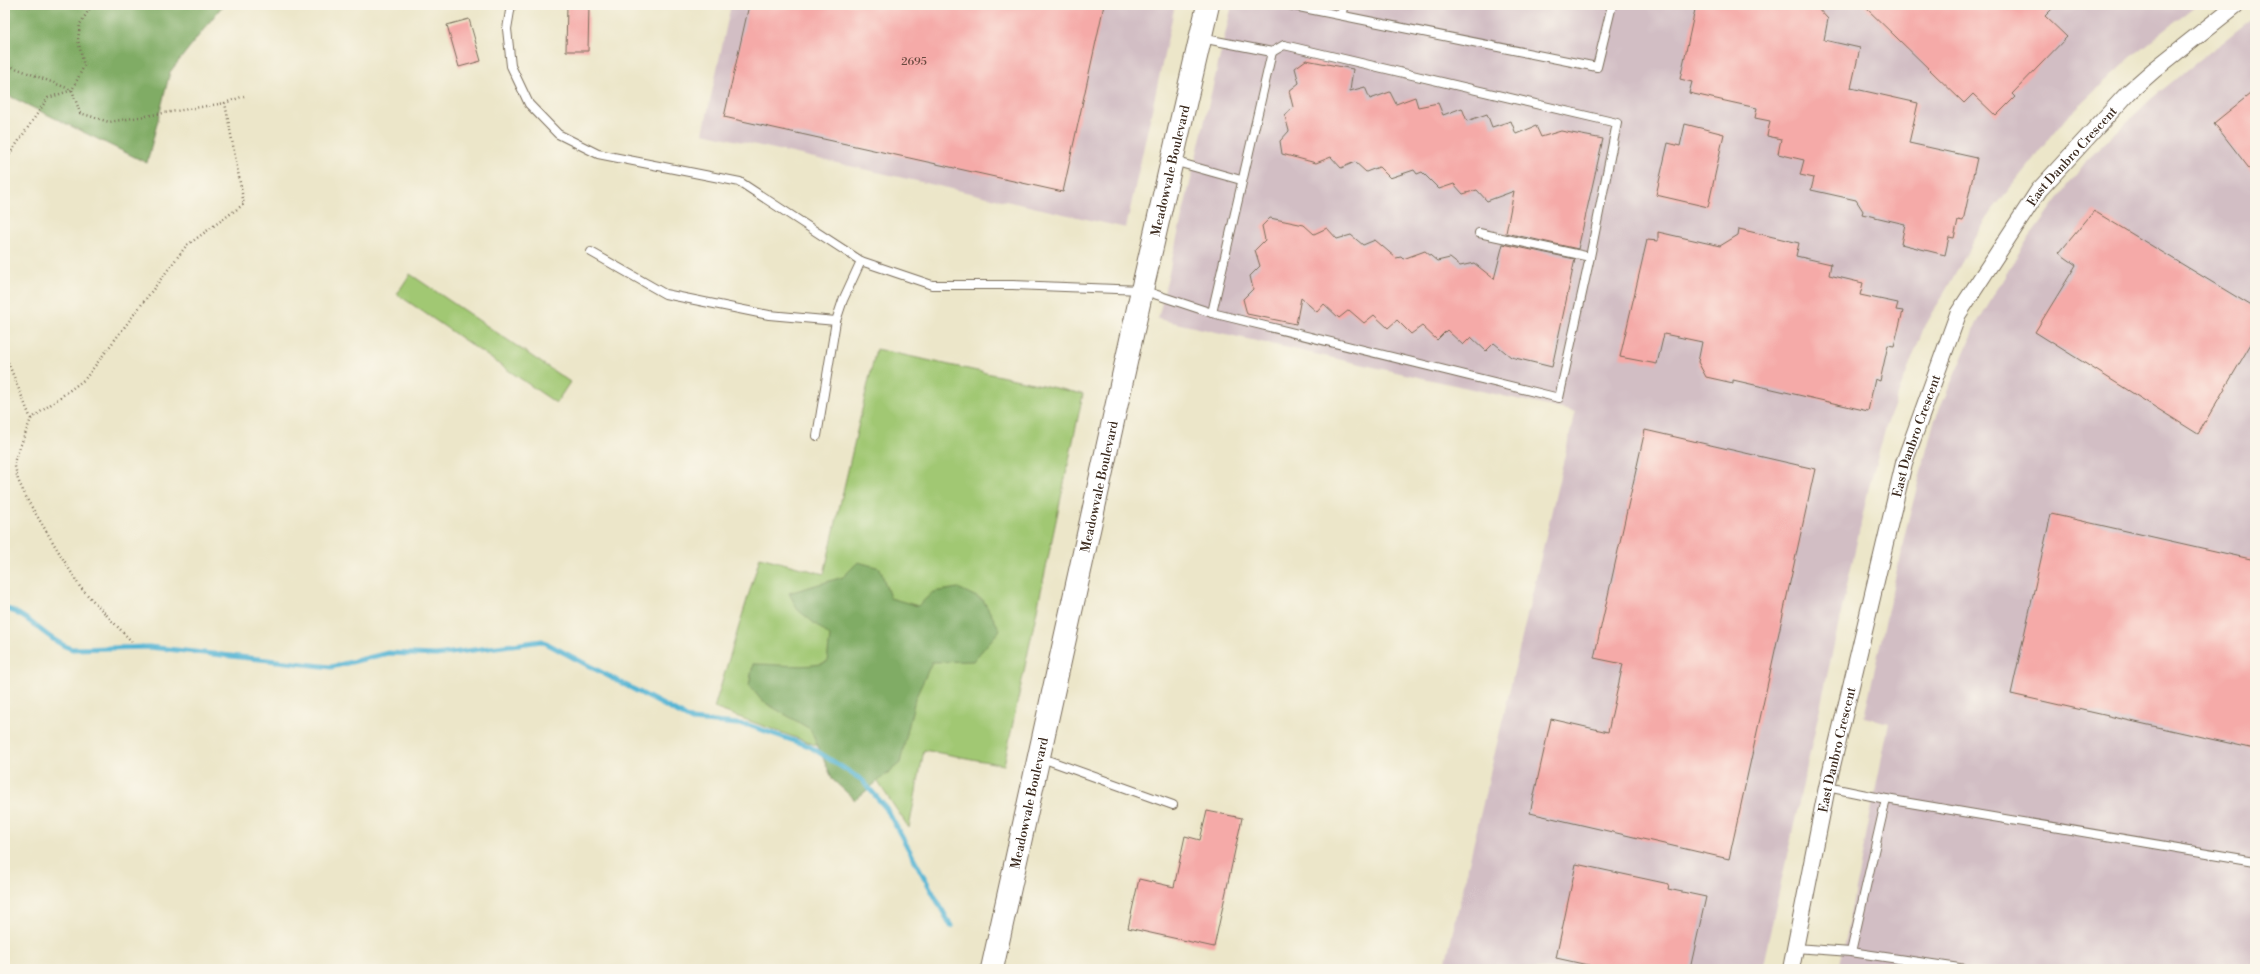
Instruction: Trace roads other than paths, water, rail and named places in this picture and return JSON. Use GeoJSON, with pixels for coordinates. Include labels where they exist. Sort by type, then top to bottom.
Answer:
{"type":"FeatureCollection","features":[{"type":"Feature","properties":{"kind":"main road","name":"Meadowvale Boulevard"},"geometry":{"type":"LineString","coordinates":[[992,969],[1142,290],[1208,5]]}},
{"type":"Feature","properties":{"kind":"street","name":"East Danbro Crescent"},"geometry":{"type":"LineString","coordinates":[[1791,969],[1827,787],[1904,463],[1958,314],[2039,190],[2129,92],[2154,70],[2236,5]]}},
{"type":"Feature","properties":{"kind":"lane"},"geometry":{"type":"LineString","coordinates":[[511,5],[507,29],[511,66],[529,104],[558,134],[598,154],[740,182],[861,261],[932,285],[1013,285],[1142,290],[1212,313],[1559,398],[1590,258],[1617,123],[1284,45],[1272,52],[1201,38]]}},
{"type":"Feature","properties":{"kind":"lane"},"geometry":{"type":"LineString","coordinates":[[1289,5],[1597,67],[1612,5]]}},
{"type":"Feature","properties":{"kind":"lane"},"geometry":{"type":"LineString","coordinates":[[1341,16],[1344,5]]}},
{"type":"Feature","properties":{"kind":"lane"},"geometry":{"type":"LineString","coordinates":[[1212,313],[1272,52]]}},
{"type":"Feature","properties":{"kind":"lane"},"geometry":{"type":"LineString","coordinates":[[1172,161],[1242,180]]}},
{"type":"Feature","properties":{"kind":"lane"},"geometry":{"type":"LineString","coordinates":[[1479,233],[1590,258]]}},
{"type":"Feature","properties":{"kind":"lane"},"geometry":{"type":"LineString","coordinates":[[591,252],[665,294],[769,315],[836,321]]}},
{"type":"Feature","properties":{"kind":"lane"},"geometry":{"type":"LineString","coordinates":[[817,436],[836,321],[843,300],[861,261]]}},
{"type":"Feature","properties":{"kind":"lane"},"geometry":{"type":"LineString","coordinates":[[1039,756],[1173,805]]}},
{"type":"Feature","properties":{"kind":"lane"},"geometry":{"type":"LineString","coordinates":[[1827,787],[1886,799],[2255,861]]}},
{"type":"Feature","properties":{"kind":"lane"},"geometry":{"type":"LineString","coordinates":[[1851,952],[1886,799]]}},
{"type":"Feature","properties":{"kind":"lane"},"geometry":{"type":"LineString","coordinates":[[1795,948],[1851,952],[1966,969]]}},
{"type":"Feature","properties":{"kind":"waterway"},"geometry":{"type":"LineString","coordinates":[[5,608],[23,617],[54,640],[72,649],[149,647],[331,667],[388,653],[436,655],[542,641],[692,720],[748,725],[809,746],[862,780],[886,808],[951,926]]}}]}
